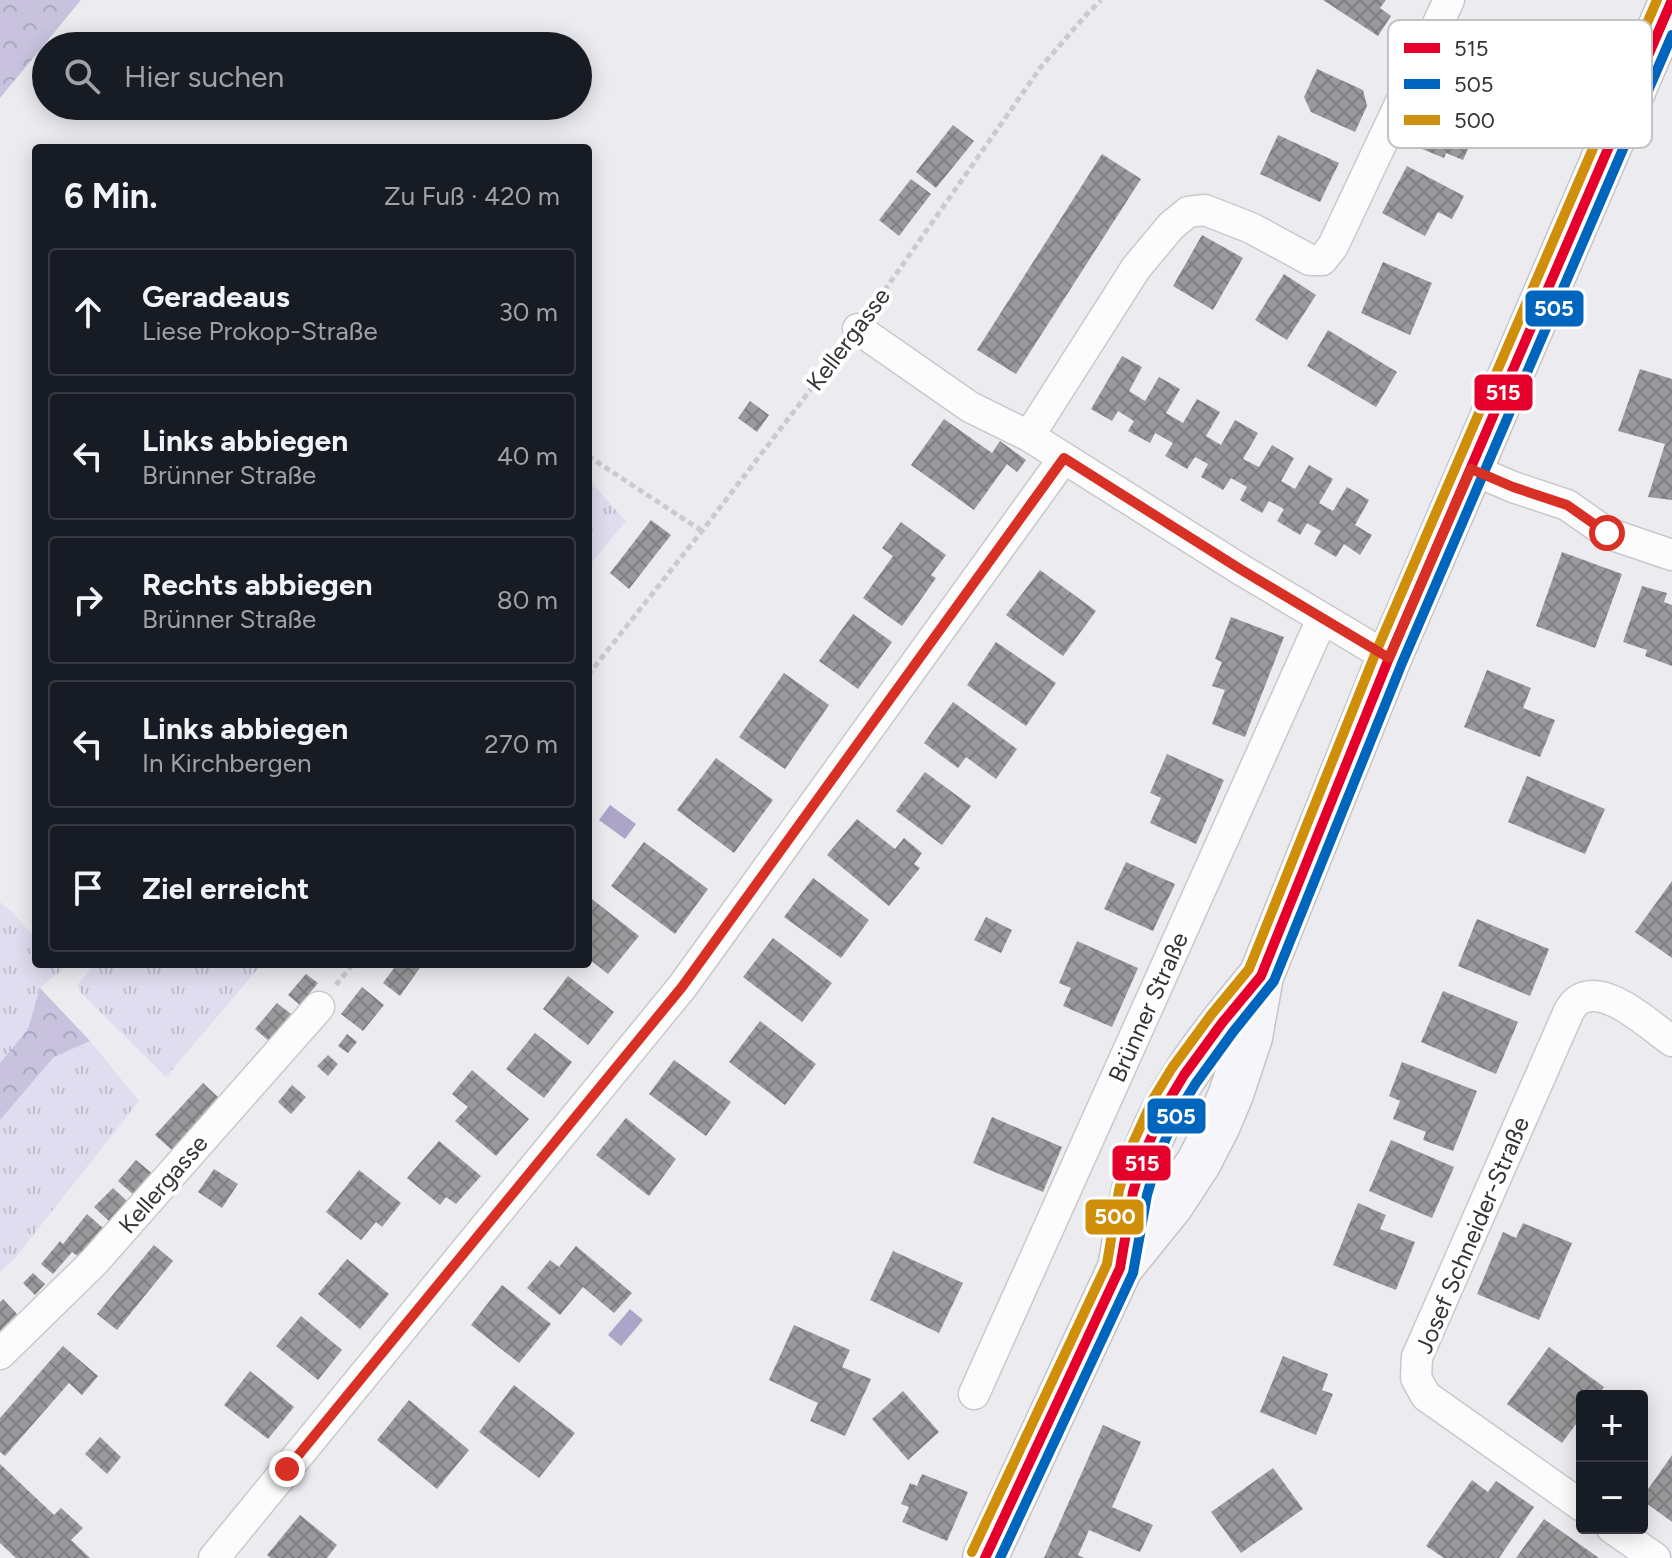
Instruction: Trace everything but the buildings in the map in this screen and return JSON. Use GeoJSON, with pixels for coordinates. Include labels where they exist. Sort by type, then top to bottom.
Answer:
{"type":"FeatureCollection","features":[{"type":"Feature","properties":{"kind":"main road"},"geometry":{"type":"LineString","coordinates":[[1652,46],[1672,0]]}},
{"type":"Feature","properties":{"kind":"main road"},"geometry":{"type":"LineString","coordinates":[[985,1558],[1120,1268],[1171,1205],[1218,1125],[1250,1037],[1261,976],[1389,658],[1608,148]]}},
{"type":"Feature","properties":{"kind":"street"},"geometry":{"type":"LineString","coordinates":[[1440,20],[1449,0]]}},
{"type":"Feature","properties":{"kind":"street"},"geometry":{"type":"LineString","coordinates":[[1029,436],[1136,268],[1171,226],[1188,212],[1205,210],[1251,228],[1310,260],[1322,260],[1333,246],[1388,129]]}},
{"type":"Feature","properties":{"kind":"street"},"geometry":{"type":"LineString","coordinates":[[858,329],[970,407],[1029,436],[1389,658]]}},
{"type":"Feature","properties":{"kind":"street"},"geometry":{"type":"LineString","coordinates":[[214,1558],[682,987],[1064,458]]}},
{"type":"Feature","properties":{"kind":"street"},"geometry":{"type":"LineString","coordinates":[[1471,469],[1567,505],[1607,533],[1672,555]]}},
{"type":"Feature","properties":{"kind":"street","name":"Brünner Straße"},"geometry":{"type":"LineString","coordinates":[[974,1394],[1322,619]]}},
{"type":"Feature","properties":{"kind":"street","name":"Josef Schneider-Straße"},"geometry":{"type":"LineString","coordinates":[[1576,1502],[1426,1396],[1416,1378],[1417,1357],[1569,1011],[1577,1001],[1592,996],[1607,997],[1672,1041]]}},
{"type":"Feature","properties":{"kind":"street","name":"Kellergasse"},"geometry":{"type":"LineString","coordinates":[[0,1354],[94,1262],[319,1007]]}},
{"type":"Feature","properties":{"kind":"street"},"geometry":{"type":"LineString","coordinates":[[1621,1534],[1655,1558]]}},
{"type":"Feature","properties":{"kind":"path","name":"Kellergasse"},"geometry":{"type":"LineString","coordinates":[[592,670],[858,329],[1041,67],[1101,0]]}},
{"type":"Feature","properties":{"kind":"path"},"geometry":{"type":"LineString","coordinates":[[592,459],[702,531]]}},
{"type":"Feature","properties":{"kind":"green space"},"geometry":{"type":"Polygon","coordinates":[[[0,0],[81,0],[55,32],[32,32],[32,59],[0,98],[0,0]]]}},
{"type":"Feature","properties":{"kind":"green space"},"geometry":{"type":"Polygon","coordinates":[[[592,483],[626,521],[592,562],[592,483]]]}},
{"type":"Feature","properties":{"kind":"green space"},"geometry":{"type":"Polygon","coordinates":[[[0,902],[32,934],[32,968],[63,969],[40,988],[28,1029],[0,1063],[0,902]]]}},
{"type":"Feature","properties":{"kind":"green space"},"geometry":{"type":"Polygon","coordinates":[[[92,968],[259,968],[166,1077],[79,991],[78,984],[92,968]]]}},
{"type":"Feature","properties":{"kind":"green space"},"geometry":{"type":"Polygon","coordinates":[[[40,988],[90,1041],[54,1057],[0,1120],[0,1063],[28,1029],[40,988]]]}},
{"type":"Feature","properties":{"kind":"green space"},"geometry":{"type":"Polygon","coordinates":[[[90,1041],[139,1101],[15,1258],[0,1272],[0,1120],[54,1057],[90,1041]]]}},
{"type":"Feature","properties":{"kind":"shaded area"},"geometry":{"type":"Polygon","coordinates":[[[610,805],[636,824],[625,839],[599,820],[610,805]]]}},
{"type":"Feature","properties":{"kind":"shaded area"},"geometry":{"type":"Polygon","coordinates":[[[630,1309],[643,1320],[621,1346],[608,1335],[630,1309]]]}},
{"type":"Feature","properties":{"kind":"transit line","name":"500"},"geometry":{"type":"LineString","coordinates":[[1648,20],[1657,0]]}},
{"type":"Feature","properties":{"kind":"transit line","name":"515"},"geometry":{"type":"LineString","coordinates":[[1652,47],[1672,0]]}},
{"type":"Feature","properties":{"kind":"transit line","name":"505"},"geometry":{"type":"LineString","coordinates":[[1652,82],[1672,35]]}},
{"type":"Feature","properties":{"kind":"transit line","name":"500"},"geometry":{"type":"LineString","coordinates":[[972,1552],[1107,1264],[1119,1190],[1133,1143],[1153,1099],[1172,1068],[1249,969],[1376,652],[1593,148]]}},
{"type":"Feature","properties":{"kind":"transit line","name":"515"},"geometry":{"type":"LineString","coordinates":[[985,1558],[1120,1268],[1133,1192],[1146,1149],[1184,1075],[1261,976],[1389,658],[1608,148]]}},
{"type":"Feature","properties":{"kind":"transit line","name":"505"},"geometry":{"type":"LineString","coordinates":[[1000,1558],[1133,1273],[1147,1195],[1159,1154],[1178,1112],[1196,1083],[1274,981],[1402,663],[1623,148]]}},
{"type":"Feature","properties":{"kind":"route"},"geometry":{"type":"LineString","coordinates":[[287,1469],[682,987],[1064,458],[1389,658],[1471,469],[1567,505],[1607,533]]}}]}
